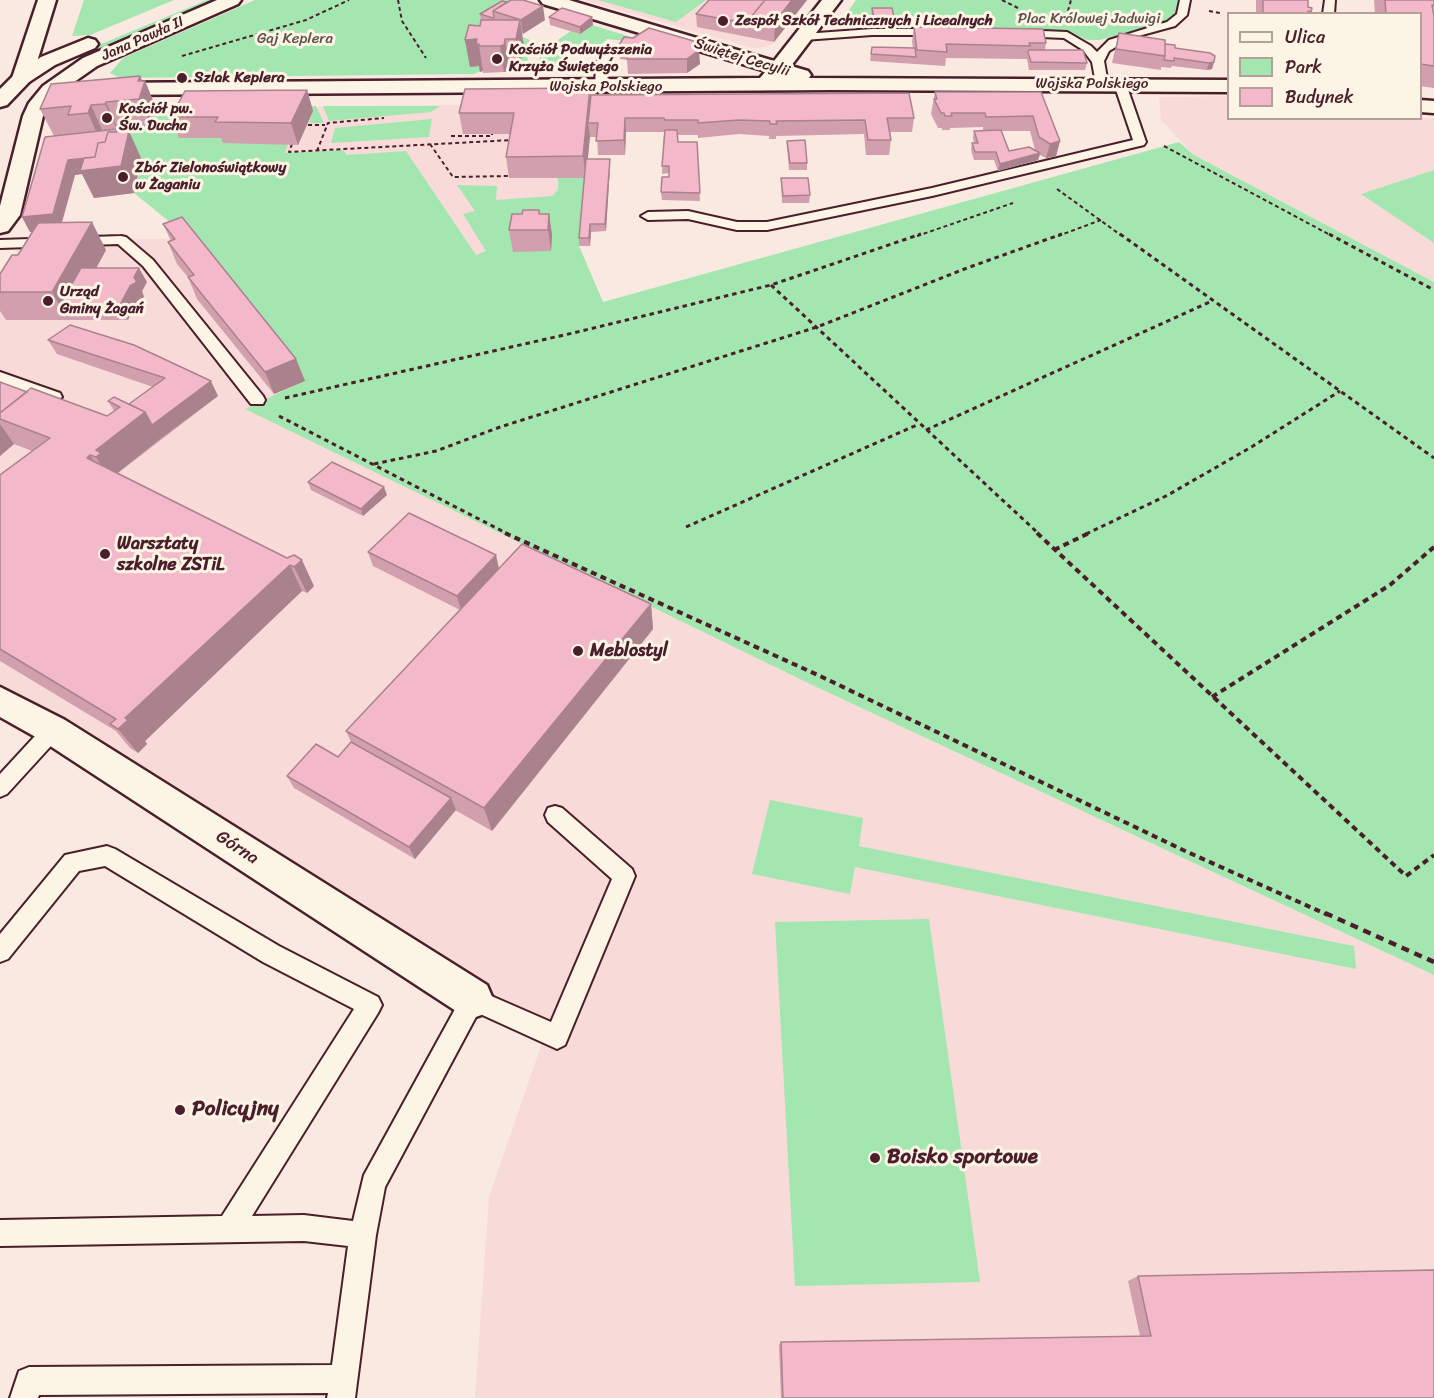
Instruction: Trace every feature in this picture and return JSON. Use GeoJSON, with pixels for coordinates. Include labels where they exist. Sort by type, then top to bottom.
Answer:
{"type":"FeatureCollection","features":[{"type":"Feature","properties":{"kind":"street"},"geometry":{"type":"LineString","coordinates":[[1,93],[22,78],[47,0]]}},
{"type":"Feature","properties":{"kind":"street","name":"Jana Pawła II"},"geometry":{"type":"LineString","coordinates":[[22,78],[48,62],[192,0]]}},
{"type":"Feature","properties":{"kind":"street","name":"Jana Pawła II"},"geometry":{"type":"LineString","coordinates":[[56,85],[90,62],[232,0]]}},
{"type":"Feature","properties":{"kind":"street","name":"Świętej Cecylii"},"geometry":{"type":"LineString","coordinates":[[549,0],[831,84]]}},
{"type":"Feature","properties":{"kind":"street"},"geometry":{"type":"LineString","coordinates":[[765,85],[832,0]]}},
{"type":"Feature","properties":{"kind":"street"},"geometry":{"type":"LineString","coordinates":[[22,78],[56,85]]}},
{"type":"Feature","properties":{"kind":"street","name":"Wojska Polskiego"},"geometry":{"type":"LineString","coordinates":[[56,85],[90,89],[831,84],[1227,86]]}},
{"type":"Feature","properties":{"kind":"street"},"geometry":{"type":"LineString","coordinates":[[1,93],[56,85]]}},
{"type":"Feature","properties":{"kind":"street"},"geometry":{"type":"LineString","coordinates":[[0,226],[9,215],[33,116],[39,103],[56,85]]}},
{"type":"Feature","properties":{"kind":"street","name":"Górna"},"geometry":{"type":"LineString","coordinates":[[0,701],[53,730],[473,999]]}},
{"type":"Feature","properties":{"kind":"lane"},"geometry":{"type":"LineString","coordinates":[[1098,61],[1104,49],[1113,42],[1161,28],[1177,20],[1185,7],[1185,0]]}},
{"type":"Feature","properties":{"kind":"lane"},"geometry":{"type":"LineString","coordinates":[[804,37],[872,32],[954,32]]}},
{"type":"Feature","properties":{"kind":"lane"},"geometry":{"type":"LineString","coordinates":[[648,216],[687,215],[737,226],[766,226],[932,192],[1140,142],[1111,84],[1098,61],[1087,48],[1067,35],[1001,33]]}},
{"type":"Feature","properties":{"kind":"lane"},"geometry":{"type":"LineString","coordinates":[[601,87],[602,63],[608,52]]}},
{"type":"Feature","properties":{"kind":"lane"},"geometry":{"type":"LineString","coordinates":[[0,244],[121,240],[148,262],[258,399]]}},
{"type":"Feature","properties":{"kind":"lane"},"geometry":{"type":"LineString","coordinates":[[0,377],[66,401]]}},
{"type":"Feature","properties":{"kind":"lane"},"geometry":{"type":"LineString","coordinates":[[0,788],[53,730]]}},
{"type":"Feature","properties":{"kind":"lane"},"geometry":{"type":"LineString","coordinates":[[24,1398],[29,1381],[342,1389],[363,1235],[373,1184],[473,999],[557,1036],[624,876],[555,815]]}},
{"type":"Feature","properties":{"kind":"lane"},"geometry":{"type":"LineString","coordinates":[[0,951],[74,862],[107,856],[271,954],[370,1005],[228,1231]]}},
{"type":"Feature","properties":{"kind":"lane"},"geometry":{"type":"LineString","coordinates":[[0,1233],[304,1228],[363,1235]]}},
{"type":"Feature","properties":{"kind":"path"},"geometry":{"type":"LineString","coordinates":[[176,58],[306,20],[349,0]]}},
{"type":"Feature","properties":{"kind":"path"},"geometry":{"type":"LineString","coordinates":[[398,0],[402,21],[427,58]]}},
{"type":"Feature","properties":{"kind":"path"},"geometry":{"type":"LineString","coordinates":[[308,125],[325,125]]}},
{"type":"Feature","properties":{"kind":"path"},"geometry":{"type":"LineString","coordinates":[[317,151],[324,131]]}},
{"type":"Feature","properties":{"kind":"path"},"geometry":{"type":"LineString","coordinates":[[451,136],[492,134]]}},
{"type":"Feature","properties":{"kind":"path"},"geometry":{"type":"LineString","coordinates":[[292,144],[289,152],[512,142],[513,134]]}},
{"type":"Feature","properties":{"kind":"path"},"geometry":{"type":"LineString","coordinates":[[1140,142],[1157,142],[1434,290]]}},
{"type":"Feature","properties":{"kind":"path"},"geometry":{"type":"LineString","coordinates":[[430,144],[453,177],[509,176]]}},
{"type":"Feature","properties":{"kind":"path"},"geometry":{"type":"LineString","coordinates":[[1035,168],[1053,185],[1212,301],[1434,458]]}},
{"type":"Feature","properties":{"kind":"path"},"geometry":{"type":"LineString","coordinates":[[1023,199],[771,285],[573,333],[289,397],[258,399],[264,408],[513,537],[820,676],[1183,850],[1434,962]]}},
{"type":"Feature","properties":{"kind":"path"},"geometry":{"type":"LineString","coordinates":[[373,464],[436,451],[500,427],[817,327],[967,268],[1101,220]]}},
{"type":"Feature","properties":{"kind":"path"},"geometry":{"type":"LineString","coordinates":[[771,285],[1406,876],[1434,855]]}},
{"type":"Feature","properties":{"kind":"path"},"geometry":{"type":"LineString","coordinates":[[925,430],[1212,301]]}},
{"type":"Feature","properties":{"kind":"path"},"geometry":{"type":"LineString","coordinates":[[1054,550],[1168,495],[1340,392]]}},
{"type":"Feature","properties":{"kind":"path"},"geometry":{"type":"LineString","coordinates":[[686,527],[919,424]]}},
{"type":"Feature","properties":{"kind":"path"},"geometry":{"type":"LineString","coordinates":[[1212,697],[1390,585],[1434,547]]}},
{"type":"Feature","properties":{"kind":"shaded area","name":"Zespół Szkół Technicznych i Licealnych"},"geometry":{"type":"Polygon","coordinates":[[[584,0],[808,0],[774,42],[767,47],[753,48],[584,0]]]}},
{"type":"Feature","properties":{"kind":"shaded area"},"geometry":{"type":"Polygon","coordinates":[[[1227,96],[1227,120],[1422,120],[1422,118],[1434,118],[1434,282],[1194,155],[1161,120],[1159,97],[1227,96]]]}},
{"type":"Feature","properties":{"kind":"shaded area"},"geometry":{"type":"Polygon","coordinates":[[[594,103],[579,246],[603,302],[305,381],[246,409],[810,684],[1434,975],[1434,1398],[475,1398],[489,1197],[545,1034],[0,699],[0,290],[22,238],[190,239],[134,193],[171,186],[126,128],[151,126],[156,109],[594,103]]]}},
{"type":"Feature","properties":{"kind":"green space"},"geometry":{"type":"Polygon","coordinates":[[[84,0],[174,0],[90,35],[72,36],[84,0]]]}},
{"type":"Feature","properties":{"kind":"green space"},"geometry":{"type":"Polygon","coordinates":[[[207,0],[215,0],[88,56],[82,52],[207,0]]]}},
{"type":"Feature","properties":{"kind":"green space","name":"Gaj Keplera"},"geometry":{"type":"Polygon","coordinates":[[[255,0],[515,0],[495,25],[523,34],[520,36],[530,40],[526,73],[514,74],[508,71],[509,65],[521,65],[523,47],[482,65],[481,71],[474,74],[120,78],[110,73],[123,58],[255,0]]]}},
{"type":"Feature","properties":{"kind":"green space"},"geometry":{"type":"Polygon","coordinates":[[[598,0],[706,0],[676,22],[598,0]]]}},
{"type":"Feature","properties":{"kind":"green space","name":"Plac Królowej Jadwigi"},"geometry":{"type":"Polygon","coordinates":[[[856,0],[1180,0],[1177,11],[1167,21],[1099,40],[1087,40],[1067,31],[846,26],[840,23],[856,0]]]}},
{"type":"Feature","properties":{"kind":"green space"},"geometry":{"type":"Polygon","coordinates":[[[592,25],[631,37],[625,41],[607,39],[600,46],[583,44],[576,47],[565,60],[567,65],[589,66],[592,72],[539,73],[540,52],[571,31],[580,34],[592,25]]]}},
{"type":"Feature","properties":{"kind":"green space"},"geometry":{"type":"Polygon","coordinates":[[[316,106],[324,123],[309,123],[313,111],[226,138],[288,144],[285,153],[343,150],[347,155],[406,151],[476,255],[486,251],[463,214],[475,211],[457,185],[497,186],[496,200],[552,196],[558,190],[558,178],[586,178],[579,246],[603,302],[1179,142],[1194,155],[1434,282],[1434,975],[810,684],[245,409],[304,381],[191,239],[134,193],[140,158],[56,151],[61,135],[151,126],[156,109],[316,106]]]}},
{"type":"Feature","properties":{"kind":"green space"},"geometry":{"type":"Polygon","coordinates":[[[323,106],[440,106],[431,112],[329,121],[323,106]]]}},
{"type":"Feature","properties":{"kind":"green space"},"geometry":{"type":"Polygon","coordinates":[[[432,119],[429,137],[331,143],[335,128],[432,119]]]}},
{"type":"Feature","properties":{"kind":"green space"},"geometry":{"type":"Polygon","coordinates":[[[1434,170],[1434,243],[1361,194],[1434,170]]]}},
{"type":"Feature","properties":{"kind":"green space"},"geometry":{"type":"Polygon","coordinates":[[[770,800],[863,818],[859,846],[1354,946],[1356,969],[855,867],[850,894],[752,874],[770,800]]]}},
{"type":"Feature","properties":{"kind":"green space","name":"Boisko sportowe"},"geometry":{"type":"Polygon","coordinates":[[[929,919],[980,1282],[795,1286],[775,922],[929,919]]]}},
{"type":"Feature","properties":{"kind":"building"},"geometry":{"type":"Polygon","coordinates":[[[511,0],[523,0],[543,6],[521,20],[493,11],[511,0]]]}},
{"type":"Feature","properties":{"kind":"building"},"geometry":{"type":"Polygon","coordinates":[[[709,0],[765,0],[751,17],[751,24],[696,14],[709,0]]]}},
{"type":"Feature","properties":{"kind":"building"},"geometry":{"type":"Polygon","coordinates":[[[765,0],[792,0],[775,22],[751,17],[765,0]]]}},
{"type":"Feature","properties":{"kind":"building"},"geometry":{"type":"Polygon","coordinates":[[[1263,0],[1308,0],[1308,7],[1312,8],[1311,12],[1263,12],[1263,0]]]}},
{"type":"Feature","properties":{"kind":"building"},"geometry":{"type":"Polygon","coordinates":[[[1385,0],[1434,0],[1434,6],[1432,5],[1434,66],[1422,64],[1422,12],[1386,12],[1385,0]]]}},
{"type":"Feature","properties":{"kind":"building"},"geometry":{"type":"Polygon","coordinates":[[[502,1],[507,2],[493,11],[494,18],[480,14],[502,1]]]}},
{"type":"Feature","properties":{"kind":"building"},"geometry":{"type":"Polygon","coordinates":[[[562,8],[592,17],[580,27],[549,17],[562,8]]]}},
{"type":"Feature","properties":{"kind":"building"},"geometry":{"type":"Polygon","coordinates":[[[872,8],[892,8],[894,17],[874,18],[872,8]]]}},
{"type":"Feature","properties":{"kind":"building"},"geometry":{"type":"Polygon","coordinates":[[[481,20],[520,20],[516,39],[505,39],[504,45],[500,46],[479,46],[479,44],[476,45],[477,39],[465,40],[469,25],[480,26],[481,20]]]}},
{"type":"Feature","properties":{"kind":"building"},"geometry":{"type":"Polygon","coordinates":[[[914,27],[1043,29],[1046,43],[1029,43],[1030,46],[946,44],[947,52],[917,50],[914,27]]]}},
{"type":"Feature","properties":{"kind":"building"},"geometry":{"type":"Polygon","coordinates":[[[649,28],[697,42],[694,46],[699,50],[687,59],[627,59],[628,47],[619,45],[624,37],[633,38],[649,28]]]}},
{"type":"Feature","properties":{"kind":"building"},"geometry":{"type":"Polygon","coordinates":[[[1119,33],[1165,40],[1165,56],[1116,49],[1119,33]]]}},
{"type":"Feature","properties":{"kind":"building"},"geometry":{"type":"Polygon","coordinates":[[[1165,44],[1175,45],[1175,48],[1210,53],[1215,56],[1214,62],[1174,58],[1174,61],[1164,60],[1165,44]]]}},
{"type":"Feature","properties":{"kind":"building"},"geometry":{"type":"Polygon","coordinates":[[[872,47],[915,48],[916,57],[871,54],[872,47]]]}},
{"type":"Feature","properties":{"kind":"building"},"geometry":{"type":"Polygon","coordinates":[[[1029,50],[1083,50],[1087,63],[1031,62],[1029,50]]]}},
{"type":"Feature","properties":{"kind":"building"},"geometry":{"type":"Polygon","coordinates":[[[140,76],[138,81],[145,81],[139,99],[91,105],[88,113],[68,115],[71,106],[40,109],[51,84],[140,76]]]}},
{"type":"Feature","properties":{"kind":"building"},"geometry":{"type":"Polygon","coordinates":[[[590,88],[583,156],[506,157],[514,113],[459,113],[465,89],[590,88]]]}},
{"type":"Feature","properties":{"kind":"building"},"geometry":{"type":"Polygon","coordinates":[[[307,90],[291,123],[215,122],[218,117],[171,117],[185,91],[307,90]]]}},
{"type":"Feature","properties":{"kind":"building"},"geometry":{"type":"Polygon","coordinates":[[[935,92],[1041,92],[1060,141],[1050,144],[1039,137],[1033,116],[986,117],[985,113],[951,113],[952,116],[945,116],[934,99],[937,99],[935,92]]]}},
{"type":"Feature","properties":{"kind":"building"},"geometry":{"type":"Polygon","coordinates":[[[909,93],[914,118],[887,118],[891,140],[868,140],[865,120],[776,121],[777,124],[770,124],[770,121],[739,120],[698,123],[698,120],[625,118],[624,140],[596,141],[598,123],[588,123],[591,95],[909,93]]]}},
{"type":"Feature","properties":{"kind":"building"},"geometry":{"type":"Polygon","coordinates":[[[117,129],[116,132],[108,132],[105,142],[98,143],[95,157],[68,160],[53,214],[22,217],[45,137],[117,129]]]}},
{"type":"Feature","properties":{"kind":"building"},"geometry":{"type":"Polygon","coordinates":[[[665,130],[677,130],[678,142],[697,142],[700,193],[661,192],[662,177],[669,177],[669,166],[662,166],[665,130]]]}},
{"type":"Feature","properties":{"kind":"building"},"geometry":{"type":"Polygon","coordinates":[[[1001,130],[1009,151],[1029,147],[1040,153],[1000,164],[996,152],[975,152],[972,143],[978,143],[974,131],[1001,130]]]}},
{"type":"Feature","properties":{"kind":"building"},"geometry":{"type":"Polygon","coordinates":[[[129,131],[121,166],[80,171],[84,158],[95,157],[98,143],[105,142],[108,132],[129,131]]]}},
{"type":"Feature","properties":{"kind":"building"},"geometry":{"type":"Polygon","coordinates":[[[805,140],[807,163],[790,163],[787,141],[805,140]]]}},
{"type":"Feature","properties":{"kind":"building"},"geometry":{"type":"Polygon","coordinates":[[[586,159],[610,159],[605,224],[590,224],[589,238],[579,238],[586,159]]]}},
{"type":"Feature","properties":{"kind":"building"},"geometry":{"type":"Polygon","coordinates":[[[781,178],[808,178],[810,195],[783,196],[781,178]]]}},
{"type":"Feature","properties":{"kind":"building"},"geometry":{"type":"Polygon","coordinates":[[[523,210],[539,210],[539,214],[549,214],[548,230],[509,230],[512,214],[522,214],[523,210]]]}},
{"type":"Feature","properties":{"kind":"building"},"geometry":{"type":"Polygon","coordinates":[[[182,217],[296,359],[265,372],[188,277],[194,275],[168,242],[175,239],[163,224],[182,217]]]}},
{"type":"Feature","properties":{"kind":"building"},"geometry":{"type":"Polygon","coordinates":[[[92,222],[52,292],[0,292],[0,274],[12,255],[18,255],[38,223],[92,222]]]}},
{"type":"Feature","properties":{"kind":"building"},"geometry":{"type":"Polygon","coordinates":[[[81,268],[139,268],[134,277],[137,282],[130,286],[120,305],[60,305],[81,268]]]}},
{"type":"Feature","properties":{"kind":"building"},"geometry":{"type":"Polygon","coordinates":[[[70,325],[134,345],[211,381],[152,425],[145,412],[129,404],[165,378],[48,340],[70,325]]]}},
{"type":"Feature","properties":{"kind":"building"},"geometry":{"type":"Polygon","coordinates":[[[0,382],[27,392],[0,413],[0,382]]]}},
{"type":"Feature","properties":{"kind":"building","name":"Warsztaty szkolne ZSTiL"},"geometry":{"type":"Polygon","coordinates":[[[31,388],[107,416],[120,407],[108,401],[114,397],[145,412],[96,450],[101,453],[96,457],[90,455],[87,458],[287,558],[294,555],[302,560],[294,567],[290,565],[125,718],[128,720],[118,729],[110,724],[116,719],[0,649],[0,475],[50,438],[0,419],[0,413],[31,388]]]}},
{"type":"Feature","properties":{"kind":"building"},"geometry":{"type":"Polygon","coordinates":[[[332,462],[384,487],[361,509],[308,482],[332,462]]]}},
{"type":"Feature","properties":{"kind":"building"},"geometry":{"type":"Polygon","coordinates":[[[409,513],[496,555],[457,596],[368,552],[409,513]]]}},
{"type":"Feature","properties":{"kind":"building"},"geometry":{"type":"Polygon","coordinates":[[[522,544],[651,604],[484,808],[346,731],[522,544]]]}},
{"type":"Feature","properties":{"kind":"building"},"geometry":{"type":"Polygon","coordinates":[[[351,742],[451,798],[409,847],[287,776],[316,744],[338,757],[351,742]]]}},
{"type":"Feature","properties":{"kind":"building"},"geometry":{"type":"Polygon","coordinates":[[[1434,1270],[1434,1398],[783,1398],[781,1342],[1151,1336],[1138,1276],[1434,1270]]]}},
{"type":"Feature","properties":{"kind":"place","name":"Zespół Szkół Technicznych i Licealnych"},"geometry":{"type":"Point","coordinates":[723,21]}},
{"type":"Feature","properties":{"kind":"place","name":"Kościół Podwyższenia Krzyża Świętego"},"geometry":{"type":"Point","coordinates":[497,59]}},
{"type":"Feature","properties":{"kind":"place","name":"Szlak Keplera"},"geometry":{"type":"Point","coordinates":[182,78]}},
{"type":"Feature","properties":{"kind":"place","name":"Kościół pw. Św. Ducha"},"geometry":{"type":"Point","coordinates":[107,118]}},
{"type":"Feature","properties":{"kind":"place","name":"Zbór Zielonoświątkowy w Żaganiu"},"geometry":{"type":"Point","coordinates":[123,177]}},
{"type":"Feature","properties":{"kind":"place","name":"Urząd Gminy Żagań"},"geometry":{"type":"Point","coordinates":[48,301]}},
{"type":"Feature","properties":{"kind":"place","name":"Warsztaty szkolne ZSTiL"},"geometry":{"type":"Point","coordinates":[105,554]}},
{"type":"Feature","properties":{"kind":"place","name":"Meblostyl"},"geometry":{"type":"Point","coordinates":[578,651]}},
{"type":"Feature","properties":{"kind":"place","name":"Policyjny"},"geometry":{"type":"Point","coordinates":[180,1110]}},
{"type":"Feature","properties":{"kind":"place","name":"Boisko sportowe"},"geometry":{"type":"Point","coordinates":[875,1158]}}]}
